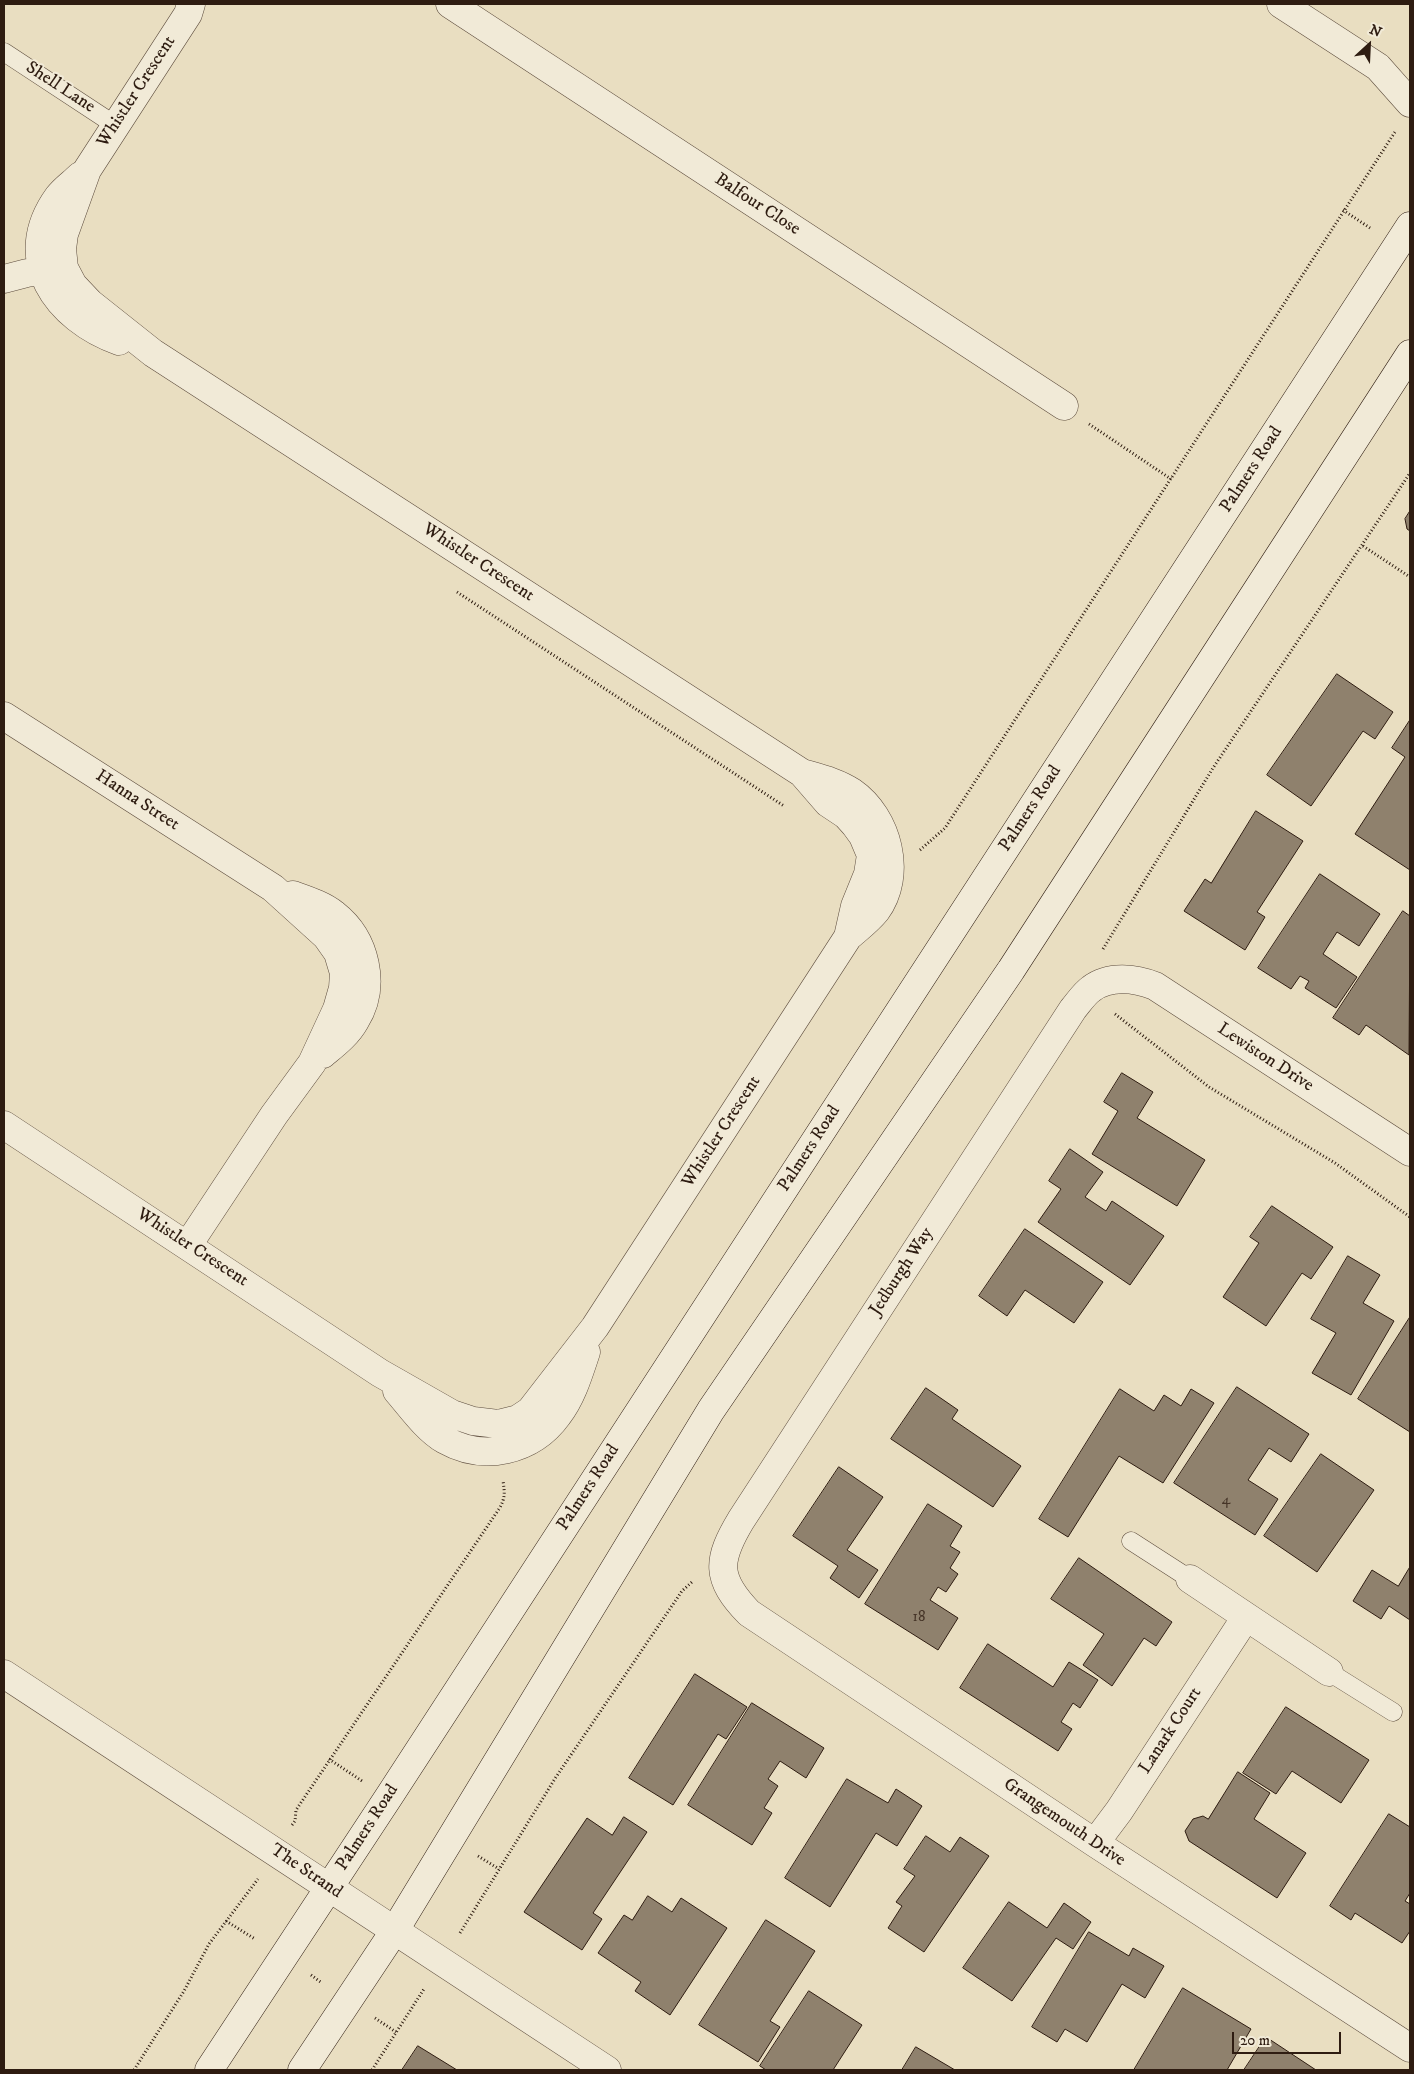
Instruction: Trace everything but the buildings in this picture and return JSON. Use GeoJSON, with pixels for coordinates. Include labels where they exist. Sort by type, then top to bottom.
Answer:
{"type":"FeatureCollection","features":[{"type":"Feature","properties":{"kind":"street","name":"Balfour Close"},"geometry":{"type":"LineString","coordinates":[[450,4],[1064,406]]}},
{"type":"Feature","properties":{"kind":"street"},"geometry":{"type":"LineString","coordinates":[[1281,4],[1378,67],[1410,102]]}},
{"type":"Feature","properties":{"kind":"street","name":"Whistler Crescent"},"geometry":{"type":"LineString","coordinates":[[4,1125],[380,1373],[452,1414],[473,1421],[498,1424],[518,1419],[530,1411],[595,1327],[848,937],[855,906],[868,874],[871,855],[863,836],[846,815],[828,803],[802,773],[153,354],[108,337],[71,314],[57,300],[53,270],[39,258],[40,236],[48,214],[58,196],[87,170],[193,7]]}},
{"type":"Feature","properties":{"kind":"street"},"geometry":{"type":"LineString","coordinates":[[1378,67],[1410,76]]}},
{"type":"Feature","properties":{"kind":"street","name":"Palmers Road"},"geometry":{"type":"LineString","coordinates":[[208,2070],[1410,226]]}},
{"type":"Feature","properties":{"kind":"street"},"geometry":{"type":"LineString","coordinates":[[4,279],[28,273],[53,270]]}},
{"type":"Feature","properties":{"kind":"street"},"geometry":{"type":"LineString","coordinates":[[302,2070],[395,1930],[711,1410],[1011,970],[1410,354]]}},
{"type":"Feature","properties":{"kind":"street","name":"Hanna Street"},"geometry":{"type":"LineString","coordinates":[[4,716],[271,887],[314,903],[334,913],[348,928],[362,950],[367,974],[363,1004],[356,1021],[342,1038],[312,1062],[274,1115],[188,1245]]}},
{"type":"Feature","properties":{"kind":"street","name":"Lewiston Drive"},"geometry":{"type":"LineString","coordinates":[[1103,984],[1132,979],[1154,986],[1410,1152]]}},
{"type":"Feature","properties":{"kind":"street","name":"Jedburgh Way"},"geometry":{"type":"LineString","coordinates":[[726,1580],[725,1550],[741,1520],[1073,1009],[1103,984]]}},
{"type":"Feature","properties":{"kind":"street","name":"Whistler Crescent"},"geometry":{"type":"LineString","coordinates":[[380,1373],[428,1426],[446,1440],[466,1447],[498,1451],[523,1445],[540,1433],[558,1415],[574,1387],[595,1327]]}},
{"type":"Feature","properties":{"kind":"street"},"geometry":{"type":"LineString","coordinates":[[1190,1579],[1329,1672]]}},
{"type":"Feature","properties":{"kind":"street","name":"Grangemouth Drive"},"geometry":{"type":"LineString","coordinates":[[726,1580],[737,1600],[756,1618],[1095,1843],[1410,2048]]}},
{"type":"Feature","properties":{"kind":"street","name":"Lanark Court"},"geometry":{"type":"LineString","coordinates":[[1095,1843],[1246,1618]]}},
{"type":"Feature","properties":{"kind":"street","name":"The Strand"},"geometry":{"type":"LineString","coordinates":[[4,1674],[607,2070]]}},
{"type":"Feature","properties":{"kind":"lane","name":"Shell Lane"},"geometry":{"type":"LineString","coordinates":[[4,52],[115,125]]}},
{"type":"Feature","properties":{"kind":"lane"},"geometry":{"type":"LineString","coordinates":[[1131,1541],[1190,1579]]}},
{"type":"Feature","properties":{"kind":"lane"},"geometry":{"type":"LineString","coordinates":[[1329,1672],[1393,1712]]}},
{"type":"Feature","properties":{"kind":"path"},"geometry":{"type":"LineString","coordinates":[[918,851],[945,828],[1397,129]]}},
{"type":"Feature","properties":{"kind":"path"},"geometry":{"type":"LineString","coordinates":[[1064,406],[1105,436],[1171,479]]}},
{"type":"Feature","properties":{"kind":"path"},"geometry":{"type":"LineString","coordinates":[[1410,473],[1213,768],[1120,919],[1098,959],[1103,984],[1102,1005],[1209,1087],[1335,1163],[1410,1217]]}},
{"type":"Feature","properties":{"kind":"path"},"geometry":{"type":"LineString","coordinates":[[1363,546],[1410,577]]}},
{"type":"Feature","properties":{"kind":"path"},"geometry":{"type":"LineString","coordinates":[[296,1810],[504,1500],[505,1491],[498,1451]]}},
{"type":"Feature","properties":{"kind":"path"},"geometry":{"type":"LineString","coordinates":[[466,1924],[556,1777],[682,1591],[690,1583],[701,1578],[726,1580]]}},
{"type":"Feature","properties":{"kind":"path"},"geometry":{"type":"LineString","coordinates":[[134,2070],[184,1991],[209,1944],[251,1890]]}},
{"type":"Feature","properties":{"kind":"path"},"geometry":{"type":"LineString","coordinates":[[372,2070],[418,1999]]}}]}
